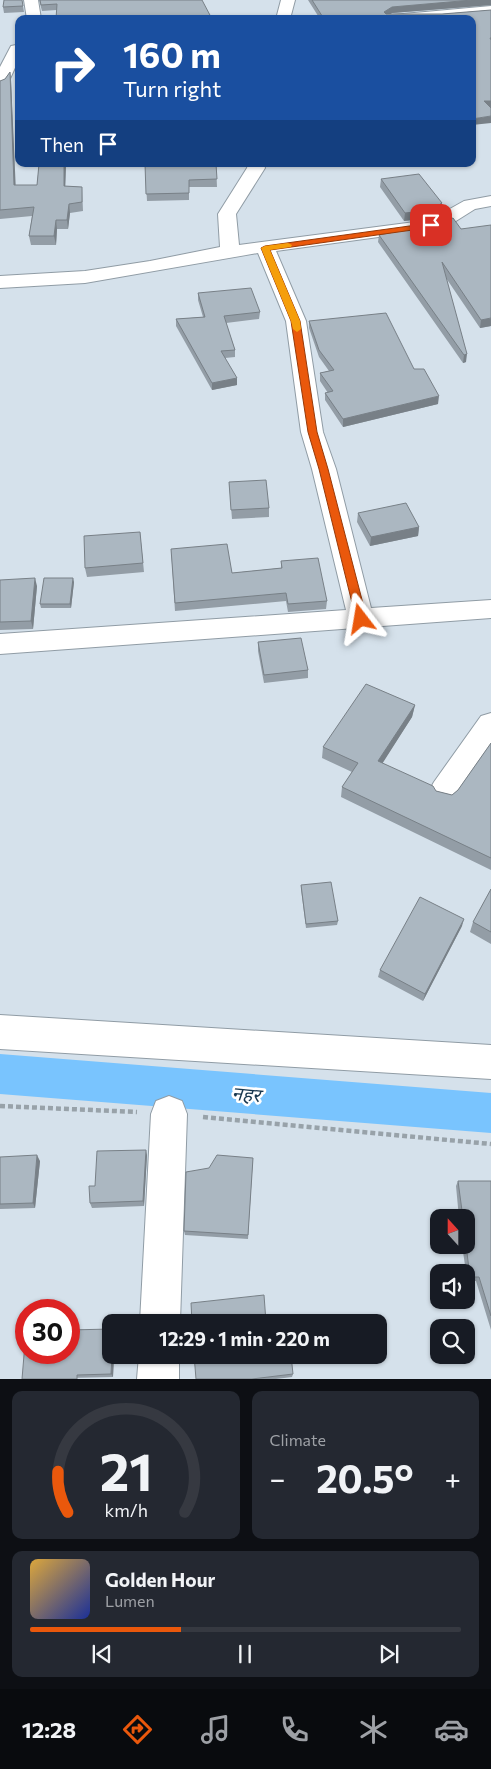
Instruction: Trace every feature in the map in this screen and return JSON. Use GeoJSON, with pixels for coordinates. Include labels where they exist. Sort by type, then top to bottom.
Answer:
{"type":"FeatureCollection","features":[{"type":"Feature","properties":{"kind":"street"},"geometry":{"type":"LineString","coordinates":[[31,0],[33,15]]}},
{"type":"Feature","properties":{"kind":"street"},"geometry":{"type":"LineString","coordinates":[[284,15],[288,0]]}},
{"type":"Feature","properties":{"kind":"street"},"geometry":{"type":"LineString","coordinates":[[434,15],[491,10]]}},
{"type":"Feature","properties":{"kind":"street"},"geometry":{"type":"LineString","coordinates":[[0,49],[15,49]]}},
{"type":"Feature","properties":{"kind":"street"},"geometry":{"type":"LineString","coordinates":[[0,83],[15,53]]}},
{"type":"Feature","properties":{"kind":"street"},"geometry":{"type":"LineString","coordinates":[[230,252],[227,214],[254,167]]}},
{"type":"Feature","properties":{"kind":"street"},"geometry":{"type":"LineString","coordinates":[[0,282],[85,277],[230,252],[431,225],[442,222],[461,208],[491,202]]}},
{"type":"Feature","properties":{"kind":"street"},"geometry":{"type":"LineString","coordinates":[[265,248],[296,321],[312,432],[324,469],[361,619]]}},
{"type":"Feature","properties":{"kind":"street"},"geometry":{"type":"LineString","coordinates":[[0,644],[491,609]]}},
{"type":"Feature","properties":{"kind":"street"},"geometry":{"type":"LineString","coordinates":[[444,791],[491,724]]}},
{"type":"Feature","properties":{"kind":"street"},"geometry":{"type":"LineString","coordinates":[[0,1032],[491,1062]]}},
{"type":"Feature","properties":{"kind":"street"},"geometry":{"type":"LineString","coordinates":[[160,1314],[169,1114]]}},
{"type":"Feature","properties":{"kind":"street"},"geometry":{"type":"LineString","coordinates":[[158,1379],[159,1364]]}},
{"type":"Feature","properties":{"kind":"path"},"geometry":{"type":"LineString","coordinates":[[0,1106],[169,1114],[491,1144]]}},
{"type":"Feature","properties":{"kind":"building"},"geometry":{"type":"Polygon","coordinates":[[[4,0],[22,0],[23,6],[3,7],[4,0]]]}},
{"type":"Feature","properties":{"kind":"building"},"geometry":{"type":"Polygon","coordinates":[[[40,0],[202,0],[210,15],[56,15],[57,4],[41,5],[40,0]]]}},
{"type":"Feature","properties":{"kind":"building"},"geometry":{"type":"Polygon","coordinates":[[[312,0],[472,0],[392,7],[384,12],[386,14],[442,14],[491,10],[491,101],[484,101],[491,108],[491,116],[476,118],[476,15],[321,15],[312,0]]]}},
{"type":"Feature","properties":{"kind":"building"},"geometry":{"type":"Polygon","coordinates":[[[10,72],[14,185],[37,185],[39,167],[64,167],[64,186],[82,187],[82,202],[69,204],[67,220],[56,220],[54,236],[29,236],[34,207],[0,210],[0,81],[5,79],[10,72]]]}},
{"type":"Feature","properties":{"kind":"building"},"geometry":{"type":"Polygon","coordinates":[[[145,167],[216,167],[217,179],[189,180],[189,193],[146,194],[145,167]]]}},
{"type":"Feature","properties":{"kind":"building"},"geometry":{"type":"Polygon","coordinates":[[[419,174],[442,203],[431,210],[405,213],[381,179],[419,174]]]}},
{"type":"Feature","properties":{"kind":"building"},"geometry":{"type":"Polygon","coordinates":[[[453,218],[461,229],[491,225],[491,318],[481,320],[442,262],[467,354],[464,355],[379,235],[439,223],[453,218]]]}},
{"type":"Feature","properties":{"kind":"building"},"geometry":{"type":"Polygon","coordinates":[[[251,288],[260,312],[224,316],[235,350],[221,351],[237,378],[212,383],[176,319],[205,317],[198,293],[251,288]]]}},
{"type":"Feature","properties":{"kind":"building"},"geometry":{"type":"Polygon","coordinates":[[[386,313],[414,369],[424,369],[439,396],[343,419],[325,393],[333,391],[320,373],[334,370],[319,350],[309,321],[386,313]]]}},
{"type":"Feature","properties":{"kind":"building"},"geometry":{"type":"Polygon","coordinates":[[[266,480],[269,508],[231,510],[229,482],[266,480]]]}},
{"type":"Feature","properties":{"kind":"building"},"geometry":{"type":"Polygon","coordinates":[[[406,503],[419,527],[371,537],[358,513],[406,503]]]}},
{"type":"Feature","properties":{"kind":"building"},"geometry":{"type":"Polygon","coordinates":[[[140,532],[143,563],[85,568],[84,536],[140,532]]]}},
{"type":"Feature","properties":{"kind":"building"},"geometry":{"type":"Polygon","coordinates":[[[227,544],[232,573],[282,568],[281,561],[318,558],[327,601],[288,604],[286,593],[175,603],[171,549],[227,544]]]}},
{"type":"Feature","properties":{"kind":"building"},"geometry":{"type":"Polygon","coordinates":[[[35,578],[31,621],[0,622],[0,580],[35,578]]]}},
{"type":"Feature","properties":{"kind":"building"},"geometry":{"type":"Polygon","coordinates":[[[44,578],[73,578],[70,604],[40,604],[44,578]]]}},
{"type":"Feature","properties":{"kind":"building"},"geometry":{"type":"Polygon","coordinates":[[[301,638],[308,670],[264,675],[258,642],[301,638]]]}},
{"type":"Feature","properties":{"kind":"building"},"geometry":{"type":"Polygon","coordinates":[[[366,684],[415,705],[378,761],[433,786],[436,791],[452,795],[458,790],[491,743],[491,858],[342,787],[358,763],[323,747],[366,684]]]}},
{"type":"Feature","properties":{"kind":"building"},"geometry":{"type":"Polygon","coordinates":[[[331,882],[338,921],[306,924],[301,885],[331,882]]]}},
{"type":"Feature","properties":{"kind":"building"},"geometry":{"type":"Polygon","coordinates":[[[491,889],[491,932],[473,922],[491,889]]]}},
{"type":"Feature","properties":{"kind":"building"},"geometry":{"type":"Polygon","coordinates":[[[420,897],[464,919],[425,994],[380,970],[420,897]]]}},
{"type":"Feature","properties":{"kind":"building"},"geometry":{"type":"Polygon","coordinates":[[[146,1150],[143,1201],[90,1203],[89,1186],[95,1186],[97,1151],[146,1150]]]}},
{"type":"Feature","properties":{"kind":"building"},"geometry":{"type":"Polygon","coordinates":[[[37,1155],[33,1203],[0,1204],[0,1157],[37,1155]]]}},
{"type":"Feature","properties":{"kind":"building"},"geometry":{"type":"Polygon","coordinates":[[[217,1155],[253,1158],[248,1235],[184,1231],[186,1172],[209,1168],[217,1155]]]}},
{"type":"Feature","properties":{"kind":"building"},"geometry":{"type":"Polygon","coordinates":[[[458,1181],[491,1181],[491,1316],[479,1277],[475,1277],[475,1264],[468,1264],[467,1254],[475,1254],[475,1209],[462,1209],[458,1181]]]}},
{"type":"Feature","properties":{"kind":"building"},"geometry":{"type":"Polygon","coordinates":[[[264,1295],[265,1314],[192,1314],[191,1303],[264,1295]]]}},
{"type":"Feature","properties":{"kind":"building"},"geometry":{"type":"Polygon","coordinates":[[[102,1329],[102,1364],[112,1364],[111,1374],[77,1375],[77,1379],[22,1379],[23,1364],[80,1364],[80,1330],[102,1329]]]}},
{"type":"Feature","properties":{"kind":"building"},"geometry":{"type":"Polygon","coordinates":[[[195,1364],[292,1364],[293,1374],[252,1379],[196,1379],[195,1364]]]}},
{"type":"Feature","properties":{"kind":"waterway","name":"नहर"},"geometry":{"type":"LineString","coordinates":[[0,1074],[491,1113]]}},
{"type":"Feature","properties":{"kind":"slow traffic"},"geometry":{"type":"LineString","coordinates":[[288,245],[265,248],[296,321],[297,329]]}},
{"type":"Feature","properties":{"kind":"route"},"geometry":{"type":"LineString","coordinates":[[361,619],[324,469],[312,432],[308,392],[296,321],[265,248],[431,225]]}}]}
